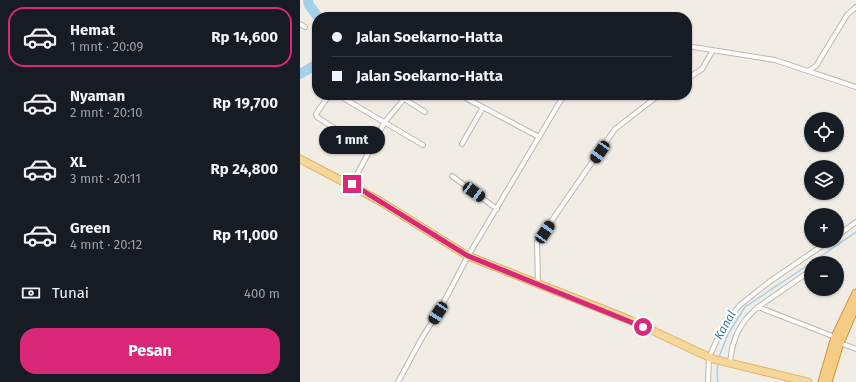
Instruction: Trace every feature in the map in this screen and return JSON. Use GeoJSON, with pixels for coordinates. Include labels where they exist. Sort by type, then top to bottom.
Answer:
{"type":"FeatureCollection","features":[{"type":"Feature","properties":{"kind":"highway"},"geometry":{"type":"LineString","coordinates":[[822,382],[856,294]]}},
{"type":"Feature","properties":{"kind":"highway"},"geometry":{"type":"LineString","coordinates":[[828,382],[838,340],[856,306]]}},
{"type":"Feature","properties":{"kind":"main road"},"geometry":{"type":"LineString","coordinates":[[300,159],[352,184],[468,256],[630,320],[711,358],[808,382]]}},
{"type":"Feature","properties":{"kind":"street"},"geometry":{"type":"LineString","coordinates":[[808,71],[816,66],[847,15],[856,7]]}},
{"type":"Feature","properties":{"kind":"street"},"geometry":{"type":"LineString","coordinates":[[300,24],[305,27]]}},
{"type":"Feature","properties":{"kind":"street"},"geometry":{"type":"LineString","coordinates":[[692,47],[776,60],[856,86]]}},
{"type":"Feature","properties":{"kind":"street"},"geometry":{"type":"LineString","coordinates":[[692,76],[702,69],[713,50]]}},
{"type":"Feature","properties":{"kind":"street"},"geometry":{"type":"LineString","coordinates":[[326,100],[316,114],[317,117],[369,150]]}},
{"type":"Feature","properties":{"kind":"street"},"geometry":{"type":"LineString","coordinates":[[346,100],[423,145]]}},
{"type":"Feature","properties":{"kind":"street"},"geometry":{"type":"LineString","coordinates":[[352,184],[384,123],[403,100]]}},
{"type":"Feature","properties":{"kind":"street"},"geometry":{"type":"LineString","coordinates":[[406,100],[426,112]]}},
{"type":"Feature","properties":{"kind":"street"},"geometry":{"type":"LineString","coordinates":[[470,100],[539,137]]}},
{"type":"Feature","properties":{"kind":"street"},"geometry":{"type":"LineString","coordinates":[[398,382],[423,336],[438,313],[468,256],[561,100]]}},
{"type":"Feature","properties":{"kind":"street"},"geometry":{"type":"LineString","coordinates":[[538,284],[537,242],[615,129],[653,100]]}},
{"type":"Feature","properties":{"kind":"street"},"geometry":{"type":"LineString","coordinates":[[462,144],[483,107]]}},
{"type":"Feature","properties":{"kind":"street"},"geometry":{"type":"LineString","coordinates":[[452,176],[497,209]]}},
{"type":"Feature","properties":{"kind":"street"},"geometry":{"type":"LineString","coordinates":[[844,231],[856,222]]}},
{"type":"Feature","properties":{"kind":"street"},"geometry":{"type":"LineString","coordinates":[[708,382],[711,358],[724,325],[740,305],[769,282],[819,248]]}},
{"type":"Feature","properties":{"kind":"street"},"geometry":{"type":"LineString","coordinates":[[728,362],[732,344],[744,319],[758,307],[804,275]]}},
{"type":"Feature","properties":{"kind":"street"},"geometry":{"type":"LineString","coordinates":[[758,307],[856,349]]}},
{"type":"Feature","properties":{"kind":"waterway"},"geometry":{"type":"LineString","coordinates":[[308,0],[309,5],[314,12]]}},
{"type":"Feature","properties":{"kind":"waterway"},"geometry":{"type":"LineString","coordinates":[[300,74],[312,67]]}},
{"type":"Feature","properties":{"kind":"waterway","name":"Kanal"},"geometry":{"type":"LineString","coordinates":[[821,256],[856,232]]}},
{"type":"Feature","properties":{"kind":"waterway","name":"Kanal"},"geometry":{"type":"LineString","coordinates":[[719,357],[728,334],[745,307],[804,268]]}},
{"type":"Feature","properties":{"kind":"waterway","name":"Kanal"},"geometry":{"type":"LineString","coordinates":[[718,363],[718,382]]}},
{"type":"Feature","properties":{"kind":"route"},"geometry":{"type":"LineString","coordinates":[[352,184],[468,256],[630,320],[643,327]]}}]}
